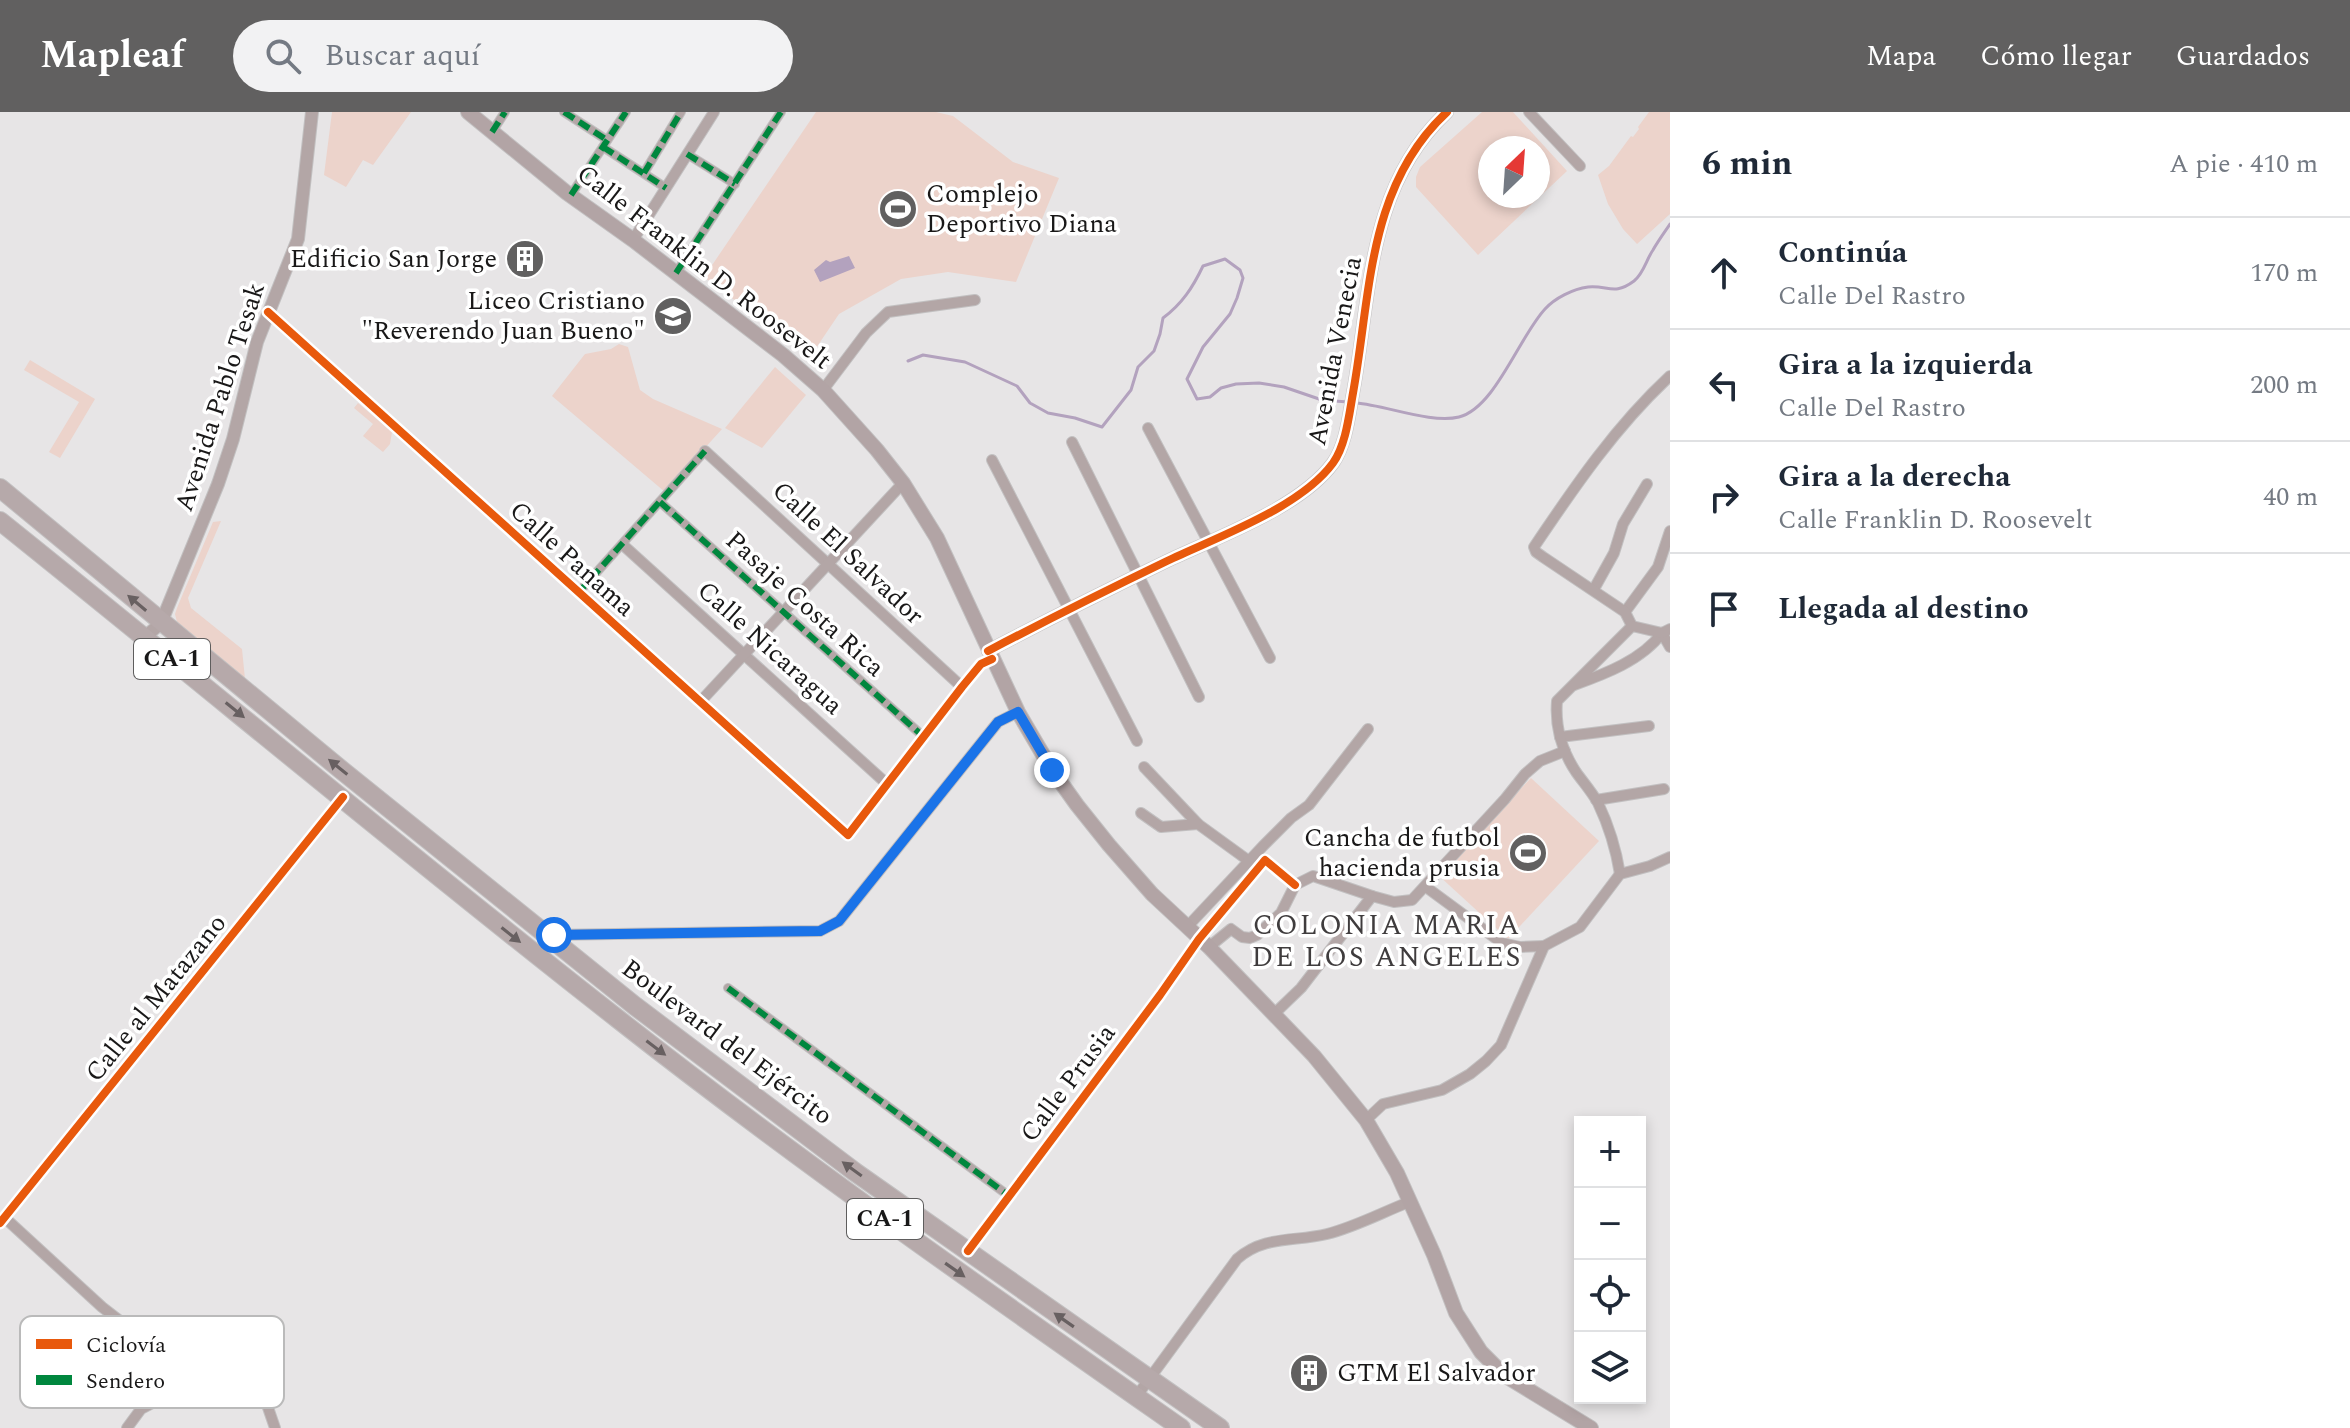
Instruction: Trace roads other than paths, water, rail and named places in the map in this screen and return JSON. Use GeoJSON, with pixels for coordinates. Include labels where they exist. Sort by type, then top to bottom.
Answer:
{"type":"FeatureCollection","features":[{"type":"Feature","properties":{"kind":"highway","name":"Boulevard del Ejército"},"geometry":{"type":"LineString","coordinates":[[6,493],[161,623],[609,986],[790,1124],[1220,1428]]}},
{"type":"Feature","properties":{"kind":"highway"},"geometry":{"type":"LineString","coordinates":[[0,518],[14,512],[15,505],[6,493]]}},
{"type":"Feature","properties":{"kind":"highway"},"geometry":{"type":"LineString","coordinates":[[19,535],[15,525],[18,517],[24,514],[34,517]]}},
{"type":"Feature","properties":{"kind":"highway","name":"Boulevard del Ejército"},"geometry":{"type":"LineString","coordinates":[[0,518],[487,916],[622,1022],[910,1238],[1181,1428]]}},
{"type":"Feature","properties":{"kind":"highway"},"geometry":{"type":"LineString","coordinates":[[343,797],[353,793],[363,797],[491,902],[516,912]]}},
{"type":"Feature","properties":{"kind":"highway"},"geometry":{"type":"LineString","coordinates":[[595,1000],[609,1003],[612,997],[609,986]]}},
{"type":"Feature","properties":{"kind":"highway"},"geometry":{"type":"LineString","coordinates":[[622,1022],[620,1010],[625,1006],[635,1006]]}},
{"type":"Feature","properties":{"kind":"highway"},"geometry":{"type":"LineString","coordinates":[[1096,1368],[1109,1368],[1112,1360],[1109,1351]]}},
{"type":"Feature","properties":{"kind":"highway"},"geometry":{"type":"LineString","coordinates":[[1144,1402],[1149,1389],[1156,1384]]}},
{"type":"Feature","properties":{"kind":"main road","name":"Calle Franklin D. Roosevelt"},"geometry":{"type":"LineString","coordinates":[[468,112],[571,195],[767,341],[823,390],[877,450],[903,483],[937,538],[1018,712],[1052,770],[1109,845],[1152,894],[1314,1056],[1366,1120],[1397,1173],[1456,1313],[1481,1352],[1504,1375],[1591,1428]]}},
{"type":"Feature","properties":{"kind":"street","name":"Avenida Pablo Tesak"},"geometry":{"type":"LineString","coordinates":[[145,637],[161,623],[218,484],[233,439],[257,342],[298,239],[312,112]]}},
{"type":"Feature","properties":{"kind":"street"},"geometry":{"type":"LineString","coordinates":[[492,132],[505,112]]}},
{"type":"Feature","properties":{"kind":"street"},"geometry":{"type":"LineString","coordinates":[[564,112],[666,188]]}},
{"type":"Feature","properties":{"kind":"street"},"geometry":{"type":"LineString","coordinates":[[571,195],[626,112]]}},
{"type":"Feature","properties":{"kind":"street"},"geometry":{"type":"LineString","coordinates":[[644,173],[681,112]]}},
{"type":"Feature","properties":{"kind":"street"},"geometry":{"type":"LineString","coordinates":[[633,240],[714,112]]}},
{"type":"Feature","properties":{"kind":"street"},"geometry":{"type":"LineString","coordinates":[[676,273],[781,112]]}},
{"type":"Feature","properties":{"kind":"street","name":"Avenida Venecia"},"geometry":{"type":"LineString","coordinates":[[990,655],[1068,608],[1263,517],[1322,476],[1340,451],[1355,380],[1370,272],[1390,200],[1415,146],[1447,112]]}},
{"type":"Feature","properties":{"kind":"street"},"geometry":{"type":"LineString","coordinates":[[1529,112],[1580,166]]}},
{"type":"Feature","properties":{"kind":"street"},"geometry":{"type":"LineString","coordinates":[[687,154],[735,184]]}},
{"type":"Feature","properties":{"kind":"street"},"geometry":{"type":"LineString","coordinates":[[823,390],[866,333],[888,312],[975,300]]}},
{"type":"Feature","properties":{"kind":"street","name":"Calle Panama"},"geometry":{"type":"LineString","coordinates":[[268,312],[848,835],[887,784]]}},
{"type":"Feature","properties":{"kind":"street"},"geometry":{"type":"LineString","coordinates":[[1632,626],[1625,612],[1536,552],[1534,547],[1574,487],[1621,426],[1670,376]]}},
{"type":"Feature","properties":{"kind":"street"},"geometry":{"type":"LineString","coordinates":[[1148,428],[1270,658]]}},
{"type":"Feature","properties":{"kind":"street"},"geometry":{"type":"LineString","coordinates":[[1072,442],[1199,697]]}},
{"type":"Feature","properties":{"kind":"street"},"geometry":{"type":"LineString","coordinates":[[579,592],[705,451]]}},
{"type":"Feature","properties":{"kind":"street","name":"Calle El Salvador"},"geometry":{"type":"LineString","coordinates":[[705,451],[962,687]]}},
{"type":"Feature","properties":{"kind":"street"},"geometry":{"type":"LineString","coordinates":[[992,460],[1137,741]]}},
{"type":"Feature","properties":{"kind":"street"},"geometry":{"type":"LineString","coordinates":[[700,702],[903,483]]}},
{"type":"Feature","properties":{"kind":"street"},"geometry":{"type":"LineString","coordinates":[[1594,589],[1614,553],[1623,524],[1647,484]]}},
{"type":"Feature","properties":{"kind":"street","name":"Pasaje Costa Rica"},"geometry":{"type":"LineString","coordinates":[[660,502],[924,737]]}},
{"type":"Feature","properties":{"kind":"street"},"geometry":{"type":"LineString","coordinates":[[1625,612],[1658,567],[1670,531]]}},
{"type":"Feature","properties":{"kind":"street","name":"Calle Nicaragua"},"geometry":{"type":"LineString","coordinates":[[623,545],[887,784]]}},
{"type":"Feature","properties":{"kind":"street"},"geometry":{"type":"LineString","coordinates":[[1632,626],[1666,631]]}},
{"type":"Feature","properties":{"kind":"street"},"geometry":{"type":"LineString","coordinates":[[1620,874],[1615,844],[1596,800],[1565,751],[1556,715],[1557,701],[1568,687],[1632,626]]}},
{"type":"Feature","properties":{"kind":"street"},"geometry":{"type":"LineString","coordinates":[[1666,631],[1670,647]]}},
{"type":"Feature","properties":{"kind":"street"},"geometry":{"type":"LineString","coordinates":[[1568,687],[1626,662],[1653,645],[1666,631]]}},
{"type":"Feature","properties":{"kind":"street"},"geometry":{"type":"LineString","coordinates":[[887,784],[990,655]]}},
{"type":"Feature","properties":{"kind":"street"},"geometry":{"type":"LineString","coordinates":[[545,935],[820,931],[839,921],[998,722],[1018,712]]}},
{"type":"Feature","properties":{"kind":"street"},"geometry":{"type":"LineString","coordinates":[[1560,737],[1649,726]]}},
{"type":"Feature","properties":{"kind":"street"},"geometry":{"type":"LineString","coordinates":[[1187,927],[1291,818],[1309,805],[1368,729]]}},
{"type":"Feature","properties":{"kind":"street"},"geometry":{"type":"LineString","coordinates":[[1217,917],[1242,937],[1250,938],[1281,913],[1295,885],[1313,876],[1394,902],[1412,900],[1525,774],[1540,761],[1565,751]]}},
{"type":"Feature","properties":{"kind":"street"},"geometry":{"type":"LineString","coordinates":[[1144,767],[1198,824],[1249,861]]}},
{"type":"Feature","properties":{"kind":"street"},"geometry":{"type":"LineString","coordinates":[[1596,800],[1664,789]]}},
{"type":"Feature","properties":{"kind":"street","name":"Calle al Matazano"},"geometry":{"type":"LineString","coordinates":[[2,1220],[343,797]]}},
{"type":"Feature","properties":{"kind":"street"},"geometry":{"type":"LineString","coordinates":[[1141,813],[1161,827],[1198,824]]}},
{"type":"Feature","properties":{"kind":"street"},"geometry":{"type":"LineString","coordinates":[[1426,887],[1502,943],[1520,947],[1544,946],[1580,927],[1620,874],[1670,857]]}},
{"type":"Feature","properties":{"kind":"street"},"geometry":{"type":"LineString","coordinates":[[1204,943],[1217,917],[1265,860],[1295,885]]}},
{"type":"Feature","properties":{"kind":"street"},"geometry":{"type":"LineString","coordinates":[[1274,1014],[1301,988],[1372,896]]}},
{"type":"Feature","properties":{"kind":"street"},"geometry":{"type":"LineString","coordinates":[[1204,943],[1231,929]]}},
{"type":"Feature","properties":{"kind":"street","name":"Calle Prusia"},"geometry":{"type":"LineString","coordinates":[[968,1251],[1151,1007],[1204,943]]}},
{"type":"Feature","properties":{"kind":"street"},"geometry":{"type":"LineString","coordinates":[[1366,1120],[1383,1104],[1442,1090],[1486,1061],[1501,1045],[1544,946]]}},
{"type":"Feature","properties":{"kind":"street"},"geometry":{"type":"LineString","coordinates":[[728,988],[1009,1196]]}},
{"type":"Feature","properties":{"kind":"street"},"geometry":{"type":"LineString","coordinates":[[1156,1384],[1237,1259],[1246,1250],[1259,1244],[1326,1234],[1409,1202]]}},
{"type":"Feature","properties":{"kind":"street"},"geometry":{"type":"LineString","coordinates":[[2,1220],[114,1316]]}},
{"type":"Feature","properties":{"kind":"street"},"geometry":{"type":"LineString","coordinates":[[127,1428],[143,1408]]}},
{"type":"Feature","properties":{"kind":"street"},"geometry":{"type":"LineString","coordinates":[[268,1408],[275,1428]]}},
{"type":"Feature","properties":{"kind":"waterway"},"geometry":{"type":"LineString","coordinates":[[1356,403],[1435,418],[1459,417],[1472,411],[1495,386],[1535,321],[1549,305],[1582,288],[1616,289],[1634,281],[1670,224]]}},
{"type":"Feature","properties":{"kind":"waterway"},"geometry":{"type":"LineString","coordinates":[[908,361],[923,355],[965,362],[1017,386],[1030,403],[1048,413],[1102,427],[1131,390],[1138,367],[1154,351],[1163,318],[1186,295],[1203,266],[1225,259],[1240,270],[1243,278],[1230,314],[1203,347],[1187,379],[1197,399],[1210,397],[1221,388],[1236,384],[1259,383],[1284,387],[1322,400],[1348,402]]}},
{"type":"Feature","properties":{"kind":"place","name":"Complejo Deportivo Diana"},"geometry":{"type":"Point","coordinates":[898,209]}},
{"type":"Feature","properties":{"kind":"place","name":"Edificio San Jorge"},"geometry":{"type":"Point","coordinates":[525,259]}},
{"type":"Feature","properties":{"kind":"place","name":"Liceo Cristiano \"Reverendo Juan Bueno\""},"geometry":{"type":"Point","coordinates":[673,316]}},
{"type":"Feature","properties":{"kind":"place","name":"Cancha de futbol hacienda prusia"},"geometry":{"type":"Point","coordinates":[1528,853]}},
{"type":"Feature","properties":{"kind":"place","name":"GTM El Salvador"},"geometry":{"type":"Point","coordinates":[1309,1373]}},
{"type":"Feature","properties":{"kind":"district","name":"COLONIA MARIA DE LOS ANGELES"},"geometry":{"type":"Point","coordinates":[1387,941]}}]}
